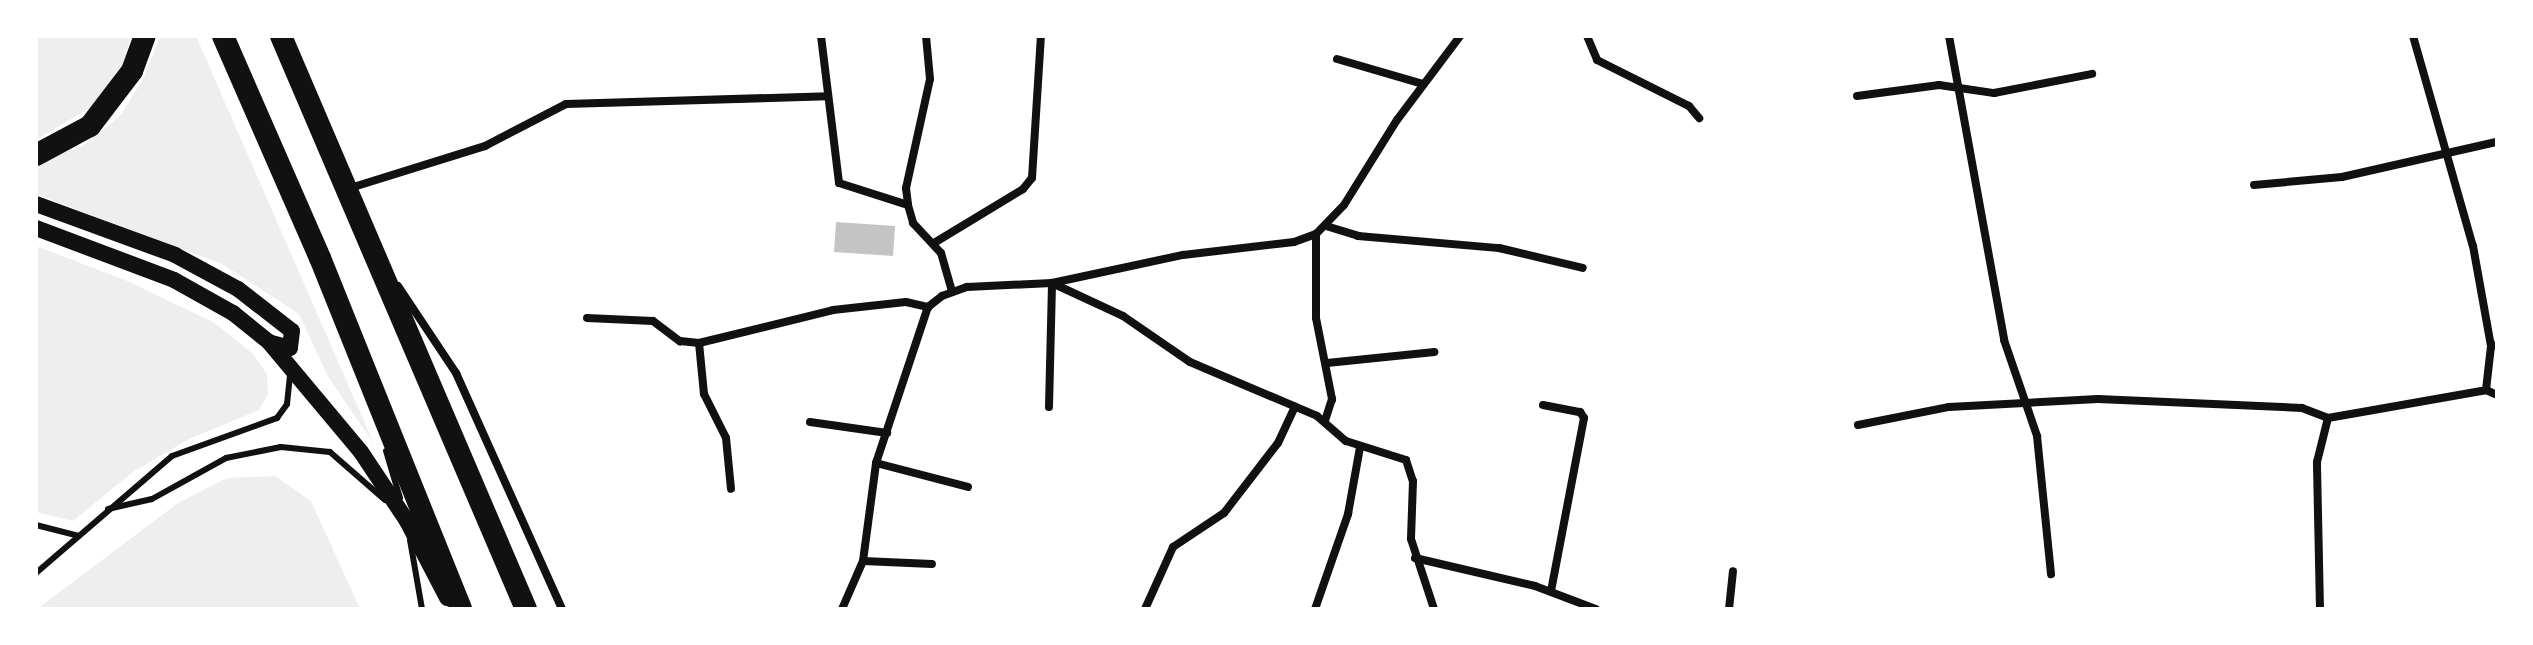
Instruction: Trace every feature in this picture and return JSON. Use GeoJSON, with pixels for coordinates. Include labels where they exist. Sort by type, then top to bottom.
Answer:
{"type":"FeatureCollection","features":[{"type":"Feature","properties":{"kind":"highway"},"geometry":{"type":"LineString","coordinates":[[36,155],[90,126],[132,71],[145,36]]}},
{"type":"Feature","properties":{"kind":"highway"},"geometry":{"type":"LineString","coordinates":[[223,36],[461,609]]}},
{"type":"Feature","properties":{"kind":"highway"},"geometry":{"type":"LineString","coordinates":[[281,36],[526,609]]}},
{"type":"Feature","properties":{"kind":"main road"},"geometry":{"type":"LineString","coordinates":[[36,204],[175,255],[238,289],[294,335],[290,348],[269,342]]}},
{"type":"Feature","properties":{"kind":"main road"},"geometry":{"type":"LineString","coordinates":[[36,228],[174,280],[233,313],[269,342],[335,416],[407,521],[453,609]]}},
{"type":"Feature","properties":{"kind":"street"},"geometry":{"type":"LineString","coordinates":[[821,36],[839,183],[908,205]]}},
{"type":"Feature","properties":{"kind":"street"},"geometry":{"type":"LineString","coordinates":[[926,36],[929,89],[908,178],[908,205],[913,223],[934,243],[952,291]]}},
{"type":"Feature","properties":{"kind":"street"},"geometry":{"type":"LineString","coordinates":[[934,243],[973,222],[1032,178],[1041,36]]}},
{"type":"Feature","properties":{"kind":"street"},"geometry":{"type":"LineString","coordinates":[[842,609],[863,561],[876,463],[928,307],[952,291],[1052,283],[1183,255],[1294,242],[1316,234],[1326,226],[1423,84],[1460,36]]}},
{"type":"Feature","properties":{"kind":"street"},"geometry":{"type":"LineString","coordinates":[[1587,36],[1597,60],[1689,106],[1699,118]]}},
{"type":"Feature","properties":{"kind":"street"},"geometry":{"type":"LineString","coordinates":[[1949,36],[2001,325],[2028,404],[2043,469],[2051,574]]}},
{"type":"Feature","properties":{"kind":"street"},"geometry":{"type":"LineString","coordinates":[[2413,36],[2473,246],[2494,346],[2486,390]]}},
{"type":"Feature","properties":{"kind":"street"},"geometry":{"type":"LineString","coordinates":[[1337,59],[1423,84]]}},
{"type":"Feature","properties":{"kind":"street"},"geometry":{"type":"LineString","coordinates":[[1857,96],[1930,85],[1994,93],[2092,74]]}},
{"type":"Feature","properties":{"kind":"street"},"geometry":{"type":"LineString","coordinates":[[347,189],[485,146],[566,104],[828,96]]}},
{"type":"Feature","properties":{"kind":"street"},"geometry":{"type":"LineString","coordinates":[[2254,185],[2342,177],[2444,150],[2496,142]]}},
{"type":"Feature","properties":{"kind":"street"},"geometry":{"type":"LineString","coordinates":[[1326,226],[1358,236],[1499,248],[1583,268]]}},
{"type":"Feature","properties":{"kind":"street"},"geometry":{"type":"LineString","coordinates":[[1316,234],[1316,318],[1332,399],[1325,420]]}},
{"type":"Feature","properties":{"kind":"street"},"geometry":{"type":"LineString","coordinates":[[370,243],[456,373],[562,609]]}},
{"type":"Feature","properties":{"kind":"street"},"geometry":{"type":"LineString","coordinates":[[1049,407],[1052,283]]}},
{"type":"Feature","properties":{"kind":"street"},"geometry":{"type":"LineString","coordinates":[[1052,283],[1123,316],[1190,362],[1325,420],[1360,447],[1410,465],[1415,558],[1434,609]]}},
{"type":"Feature","properties":{"kind":"street"},"geometry":{"type":"LineString","coordinates":[[587,318],[653,321],[680,341],[699,343],[833,310],[906,302],[928,307]]}},
{"type":"Feature","properties":{"kind":"street"},"geometry":{"type":"LineString","coordinates":[[699,343],[704,394],[726,438],[731,489]]}},
{"type":"Feature","properties":{"kind":"street"},"geometry":{"type":"LineString","coordinates":[[1327,363],[1434,352]]}},
{"type":"Feature","properties":{"kind":"street"},"geometry":{"type":"LineString","coordinates":[[1858,425],[1949,407],[2163,400],[2302,408],[2328,418],[2486,390],[2497,395]]}},
{"type":"Feature","properties":{"kind":"street"},"geometry":{"type":"LineString","coordinates":[[1543,405],[1580,412],[1584,418],[1551,591]]}},
{"type":"Feature","properties":{"kind":"street"},"geometry":{"type":"LineString","coordinates":[[1145,609],[1173,547],[1224,513],[1278,443],[1295,407]]}},
{"type":"Feature","properties":{"kind":"street"},"geometry":{"type":"LineString","coordinates":[[2320,609],[2317,462],[2328,418]]}},
{"type":"Feature","properties":{"kind":"street"},"geometry":{"type":"LineString","coordinates":[[810,422],[887,433]]}},
{"type":"Feature","properties":{"kind":"street"},"geometry":{"type":"LineString","coordinates":[[1315,609],[1348,514],[1360,447]]}},
{"type":"Feature","properties":{"kind":"street"},"geometry":{"type":"LineString","coordinates":[[876,463],[968,487]]}},
{"type":"Feature","properties":{"kind":"street"},"geometry":{"type":"LineString","coordinates":[[1415,558],[1551,591],[1596,609]]}},
{"type":"Feature","properties":{"kind":"street"},"geometry":{"type":"LineString","coordinates":[[863,561],[932,564]]}},
{"type":"Feature","properties":{"kind":"street"},"geometry":{"type":"LineString","coordinates":[[1729,609],[1733,571]]}},
{"type":"Feature","properties":{"kind":"lane"},"geometry":{"type":"LineString","coordinates":[[36,573],[105,510],[172,456],[277,418],[287,404],[291,384],[285,359]]}},
{"type":"Feature","properties":{"kind":"lane"},"geometry":{"type":"LineString","coordinates":[[366,378],[407,521],[422,609]]}},
{"type":"Feature","properties":{"kind":"lane"},"geometry":{"type":"LineString","coordinates":[[105,510],[152,499],[198,469],[251,450],[310,447],[346,462],[407,521]]}},
{"type":"Feature","properties":{"kind":"lane"},"geometry":{"type":"LineString","coordinates":[[36,525],[79,536]]}},
{"type":"Feature","properties":{"kind":"shaded area"},"geometry":{"type":"Polygon","coordinates":[[[36,36],[131,36],[124,62],[98,103],[36,140],[36,36]]]}},
{"type":"Feature","properties":{"kind":"shaded area"},"geometry":{"type":"Polygon","coordinates":[[[160,36],[196,36],[374,444],[327,375],[299,314],[222,264],[36,194],[36,163],[82,146],[121,115],[144,77],[160,36]]]}},
{"type":"Feature","properties":{"kind":"shaded area"},"geometry":{"type":"Polygon","coordinates":[[[36,246],[125,280],[215,323],[253,354],[267,374],[268,394],[259,410],[191,438],[134,471],[73,521],[36,512],[36,246]]]}},
{"type":"Feature","properties":{"kind":"shaded area"},"geometry":{"type":"Polygon","coordinates":[[[275,476],[311,501],[360,609],[37,609],[178,503],[227,478],[275,476]]]}},
{"type":"Feature","properties":{"kind":"building"},"geometry":{"type":"Polygon","coordinates":[[[836,222],[895,226],[893,256],[834,252],[836,222]]]}}]}
